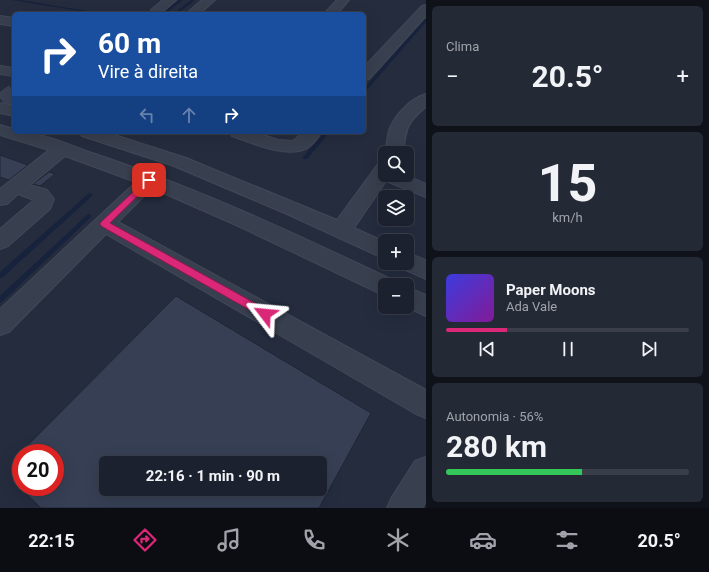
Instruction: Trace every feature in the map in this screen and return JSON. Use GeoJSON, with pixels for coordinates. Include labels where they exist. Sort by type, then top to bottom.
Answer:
{"type":"FeatureCollection","features":[{"type":"Feature","properties":{"kind":"lane"},"geometry":{"type":"LineString","coordinates":[[157,10],[169,0]]}},
{"type":"Feature","properties":{"kind":"lane"},"geometry":{"type":"LineString","coordinates":[[194,12],[209,0]]}},
{"type":"Feature","properties":{"kind":"lane"},"geometry":{"type":"LineString","coordinates":[[332,12],[343,0]]}},
{"type":"Feature","properties":{"kind":"lane"},"geometry":{"type":"LineString","coordinates":[[366,74],[426,8]]}},
{"type":"Feature","properties":{"kind":"lane"},"geometry":{"type":"LineString","coordinates":[[0,20],[12,22]]}},
{"type":"Feature","properties":{"kind":"lane"},"geometry":{"type":"LineString","coordinates":[[0,70],[12,72]]}},
{"type":"Feature","properties":{"kind":"lane"},"geometry":{"type":"LineString","coordinates":[[395,146],[398,129],[407,114],[426,98]]}},
{"type":"Feature","properties":{"kind":"lane"},"geometry":{"type":"LineString","coordinates":[[0,130],[12,133]]}},
{"type":"Feature","properties":{"kind":"lane"},"geometry":{"type":"LineString","coordinates":[[14,134],[64,148],[149,180],[298,244],[378,283]]}},
{"type":"Feature","properties":{"kind":"lane"},"geometry":{"type":"LineString","coordinates":[[94,134],[180,162],[341,230],[378,248]]}},
{"type":"Feature","properties":{"kind":"lane"},"geometry":{"type":"LineString","coordinates":[[244,134],[282,146],[292,146],[305,140],[311,134]]}},
{"type":"Feature","properties":{"kind":"lane"},"geometry":{"type":"LineString","coordinates":[[6,191],[64,148]]}},
{"type":"Feature","properties":{"kind":"lane"},"geometry":{"type":"LineString","coordinates":[[0,325],[149,180]]}},
{"type":"Feature","properties":{"kind":"lane"},"geometry":{"type":"LineString","coordinates":[[341,230],[378,181]]}},
{"type":"Feature","properties":{"kind":"lane"},"geometry":{"type":"LineString","coordinates":[[407,182],[426,191]]}},
{"type":"Feature","properties":{"kind":"lane"},"geometry":{"type":"LineString","coordinates":[[0,241],[43,204],[44,198],[40,194],[6,191]]}},
{"type":"Feature","properties":{"kind":"lane"},"geometry":{"type":"LineString","coordinates":[[104,224],[426,405]]}},
{"type":"Feature","properties":{"kind":"lane"},"geometry":{"type":"LineString","coordinates":[[414,264],[426,270]]}},
{"type":"Feature","properties":{"kind":"lane"},"geometry":{"type":"LineString","coordinates":[[414,300],[426,306]]}},
{"type":"Feature","properties":{"kind":"lane"},"geometry":{"type":"LineString","coordinates":[[403,508],[426,472]]}},
{"type":"Feature","properties":{"kind":"building"},"geometry":{"type":"Polygon","coordinates":[[[0,155],[28,165],[9,180],[0,177],[0,155]]]}},
{"type":"Feature","properties":{"kind":"building"},"geometry":{"type":"Polygon","coordinates":[[[49,172],[55,174],[40,186],[33,184],[49,172]]]}},
{"type":"Feature","properties":{"kind":"building"},"geometry":{"type":"Polygon","coordinates":[[[176,296],[371,413],[327,493],[327,456],[99,456],[99,496],[326,496],[319,508],[41,508],[28,496],[64,496],[64,444],[29,444],[176,296]]]}},
{"type":"Feature","properties":{"kind":"waterway"},"geometry":{"type":"LineString","coordinates":[[14,0],[91,12]]}},
{"type":"Feature","properties":{"kind":"waterway"},"geometry":{"type":"LineString","coordinates":[[166,12],[181,0]]}},
{"type":"Feature","properties":{"kind":"waterway"},"geometry":{"type":"LineString","coordinates":[[178,12],[193,0]]}},
{"type":"Feature","properties":{"kind":"waterway"},"geometry":{"type":"LineString","coordinates":[[366,89],[426,20]]}},
{"type":"Feature","properties":{"kind":"waterway"},"geometry":{"type":"LineString","coordinates":[[305,158],[326,134]]}},
{"type":"Feature","properties":{"kind":"waterway"},"geometry":{"type":"LineString","coordinates":[[0,276],[90,195]]}},
{"type":"Feature","properties":{"kind":"waterway"},"geometry":{"type":"LineString","coordinates":[[0,300],[89,216]]}},
{"type":"Feature","properties":{"kind":"tunnel"},"geometry":{"type":"LineString","coordinates":[[2,101],[12,94]]}},
{"type":"Feature","properties":{"kind":"route"},"geometry":{"type":"LineString","coordinates":[[149,180],[104,224],[265,314]]}}]}
